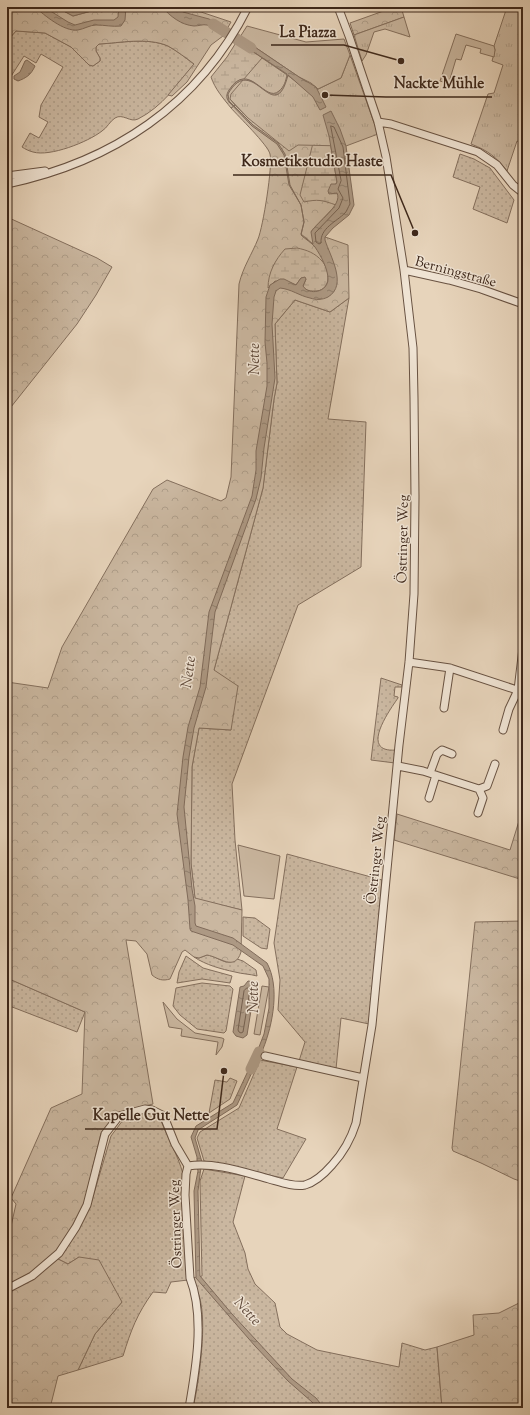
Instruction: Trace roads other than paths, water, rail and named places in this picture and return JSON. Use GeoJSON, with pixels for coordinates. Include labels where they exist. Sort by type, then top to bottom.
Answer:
{"type":"FeatureCollection","features":[{"type":"Feature","properties":{"kind":"street"},"geometry":{"type":"LineString","coordinates":[[7,184],[44,175],[102,152],[134,135],[154,121],[193,86],[212,64],[235,31],[248,7]]}},
{"type":"Feature","properties":{"kind":"street","name":"Östringer Weg"},"geometry":{"type":"LineString","coordinates":[[189,1408],[195,1366],[198,1329],[198,1304],[195,1290],[190,1278],[185,1195],[186,1174],[191,1165],[209,1166],[236,1170],[287,1184],[301,1185],[310,1183],[326,1172],[336,1160],[352,1134],[356,1123],[372,1025],[409,662],[414,594],[415,429],[413,348],[404,270],[391,182],[378,122],[338,7]]}},
{"type":"Feature","properties":{"kind":"street"},"geometry":{"type":"LineString","coordinates":[[378,122],[397,126],[478,152],[497,165],[513,185],[523,193]]}},
{"type":"Feature","properties":{"kind":"street"},"geometry":{"type":"LineString","coordinates":[[7,176],[67,167]]}},
{"type":"Feature","properties":{"kind":"street","name":"Berningstraße"},"geometry":{"type":"LineString","coordinates":[[404,270],[481,289],[523,304]]}},
{"type":"Feature","properties":{"kind":"street"},"geometry":{"type":"LineString","coordinates":[[503,730],[509,709],[520,691],[523,648]]}},
{"type":"Feature","properties":{"kind":"street"},"geometry":{"type":"LineString","coordinates":[[409,662],[450,668],[520,691]]}},
{"type":"Feature","properties":{"kind":"street"},"geometry":{"type":"LineString","coordinates":[[444,708],[450,668]]}},
{"type":"Feature","properties":{"kind":"street"},"geometry":{"type":"LineString","coordinates":[[428,798],[437,754],[442,750],[452,754]]}},
{"type":"Feature","properties":{"kind":"street"},"geometry":{"type":"LineString","coordinates":[[398,766],[423,771],[479,789],[487,786],[495,764]]}},
{"type":"Feature","properties":{"kind":"street"},"geometry":{"type":"LineString","coordinates":[[478,813],[483,798],[479,789]]}},
{"type":"Feature","properties":{"kind":"street"},"geometry":{"type":"LineString","coordinates":[[265,1056],[363,1078]]}},
{"type":"Feature","properties":{"kind":"street"},"geometry":{"type":"LineString","coordinates":[[7,1289],[32,1276],[59,1253],[63,1247],[87,1205],[105,1134],[119,1116],[145,1110],[152,1110],[162,1115],[176,1144],[191,1165]]}},
{"type":"Feature","properties":{"kind":"water"},"geometry":{"type":"Polygon","coordinates":[[[35,7],[44,7],[75,25],[94,20],[114,20],[118,17],[119,7],[126,7],[125,20],[121,26],[94,25],[73,30],[61,26],[35,7]]]}},
{"type":"Feature","properties":{"kind":"water"},"geometry":{"type":"Polygon","coordinates":[[[56,7],[109,7],[102,12],[95,10],[73,16],[56,7]]]}},
{"type":"Feature","properties":{"kind":"water"},"geometry":{"type":"Polygon","coordinates":[[[162,7],[177,7],[183,12],[209,19],[227,29],[224,34],[214,27],[185,24],[172,17],[162,7]]]}},
{"type":"Feature","properties":{"kind":"water"},"geometry":{"type":"Polygon","coordinates":[[[240,37],[316,87],[326,107],[320,110],[313,97],[288,75],[282,90],[276,95],[269,94],[254,83],[246,80],[237,83],[228,94],[229,101],[253,125],[278,143],[285,154],[290,185],[301,205],[289,185],[284,155],[277,144],[252,126],[227,99],[227,95],[229,90],[236,82],[243,79],[250,80],[268,92],[274,93],[282,88],[287,77],[287,74],[237,41],[240,37]]]}},
{"type":"Feature","properties":{"kind":"water"},"geometry":{"type":"Polygon","coordinates":[[[27,60],[35,66],[32,72],[21,80],[18,81],[14,79],[14,76],[20,72],[25,61],[27,60]]]}},
{"type":"Feature","properties":{"kind":"water"},"geometry":{"type":"Polygon","coordinates":[[[331,111],[346,146],[354,205],[349,215],[333,228],[325,237],[336,270],[337,285],[334,292],[324,299],[317,299],[306,297],[280,288],[276,291],[274,297],[272,324],[275,378],[261,478],[256,499],[215,612],[206,687],[194,728],[189,757],[184,807],[196,926],[233,938],[267,963],[271,973],[274,1006],[270,1028],[263,1049],[259,1047],[264,1034],[269,1008],[269,979],[263,966],[233,945],[191,931],[177,814],[183,757],[188,727],[200,687],[209,612],[252,496],[256,470],[256,451],[267,386],[265,342],[266,297],[270,285],[280,279],[284,279],[296,285],[301,278],[305,277],[306,279],[303,286],[309,291],[314,292],[322,290],[328,279],[327,271],[322,258],[315,247],[301,234],[313,244],[311,232],[333,208],[338,198],[337,193],[329,194],[328,191],[331,184],[336,184],[337,182],[329,136],[323,115],[331,111]]]}},
{"type":"Feature","properties":{"kind":"water"},"geometry":{"type":"Polygon","coordinates":[[[248,981],[254,982],[255,986],[247,1035],[243,1038],[236,1036],[233,1032],[240,987],[244,986],[248,981]]]}},
{"type":"Feature","properties":{"kind":"water"},"geometry":{"type":"Polygon","coordinates":[[[255,1056],[259,1057],[237,1105],[198,1130],[195,1138],[202,1162],[197,1162],[191,1137],[196,1126],[233,1103],[255,1056]]]}},
{"type":"Feature","properties":{"kind":"water"},"geometry":{"type":"Polygon","coordinates":[[[197,1167],[201,1167],[198,1191],[200,1276],[232,1314],[292,1379],[316,1398],[324,1408],[318,1408],[288,1381],[255,1346],[196,1278],[194,1191],[198,1171],[197,1167]]]}},
{"type":"Feature","properties":{"kind":"waterway","name":"Nette"},"geometry":{"type":"LineString","coordinates":[[213,24],[251,48]]}},
{"type":"Feature","properties":{"kind":"waterway","name":"Nette"},"geometry":{"type":"LineString","coordinates":[[251,1069],[259,1052]]}},
{"type":"Feature","properties":{"kind":"place","name":"La Piazza"},"geometry":{"type":"Point","coordinates":[401,61]}},
{"type":"Feature","properties":{"kind":"place","name":"Nackte Mühle"},"geometry":{"type":"Point","coordinates":[325,95]}},
{"type":"Feature","properties":{"kind":"place","name":"Kosmetikstudio Haste"},"geometry":{"type":"Point","coordinates":[415,233]}},
{"type":"Feature","properties":{"kind":"place","name":"Kapelle Gut Nette"},"geometry":{"type":"Point","coordinates":[224,1071]}}]}
